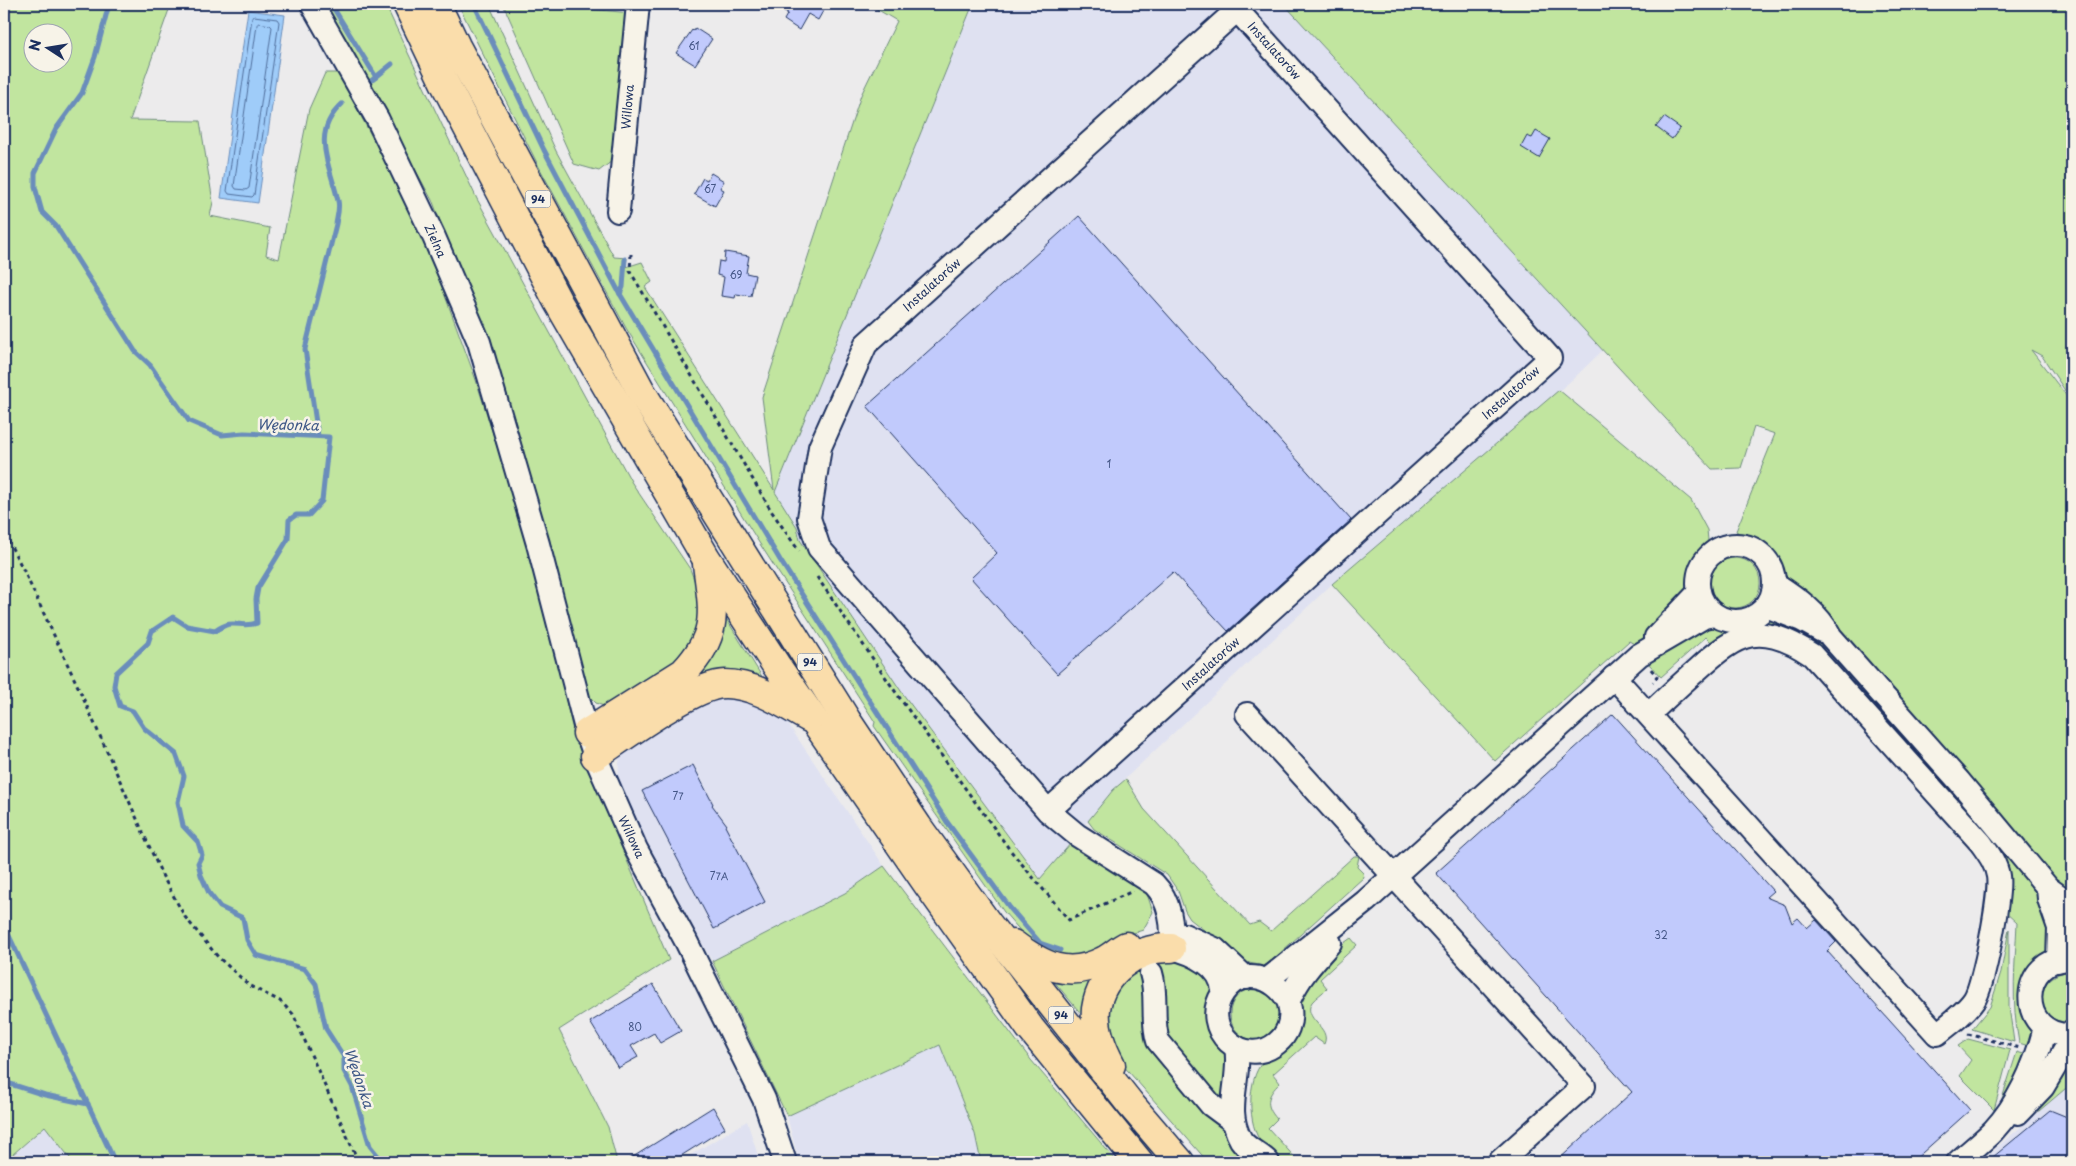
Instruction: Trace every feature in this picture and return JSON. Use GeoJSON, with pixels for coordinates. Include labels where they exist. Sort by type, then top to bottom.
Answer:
{"type":"FeatureCollection","features":[{"type":"Feature","properties":{"kind":"highway","name":"94"},"geometry":{"type":"LineString","coordinates":[[407,4],[445,84],[558,302],[706,558],[813,720],[928,886],[1030,1028],[1139,1162]]}},
{"type":"Feature","properties":{"kind":"highway","name":"94"},"geometry":{"type":"LineString","coordinates":[[436,4],[456,46],[642,393],[847,721],[918,827],[988,924],[1132,1106],[1180,1162]]}},
{"type":"Feature","properties":{"kind":"highway"},"geometry":{"type":"LineString","coordinates":[[591,745],[684,672],[696,660],[708,639],[712,623],[706,558]]}},
{"type":"Feature","properties":{"kind":"highway"},"geometry":{"type":"LineString","coordinates":[[591,745],[704,689],[723,684],[741,686],[760,692],[813,720]]}},
{"type":"Feature","properties":{"kind":"highway"},"geometry":{"type":"LineString","coordinates":[[988,924],[1032,959],[1062,970],[1086,969],[1142,938],[1156,934],[1172,940]]}},
{"type":"Feature","properties":{"kind":"highway"},"geometry":{"type":"LineString","coordinates":[[1132,1106],[1102,1048],[1096,1027],[1096,1010],[1100,994],[1114,972],[1124,963],[1148,951],[1160,948],[1172,940]]}},
{"type":"Feature","properties":{"kind":"street","name":"Zielna"},"geometry":{"type":"LineString","coordinates":[[312,4],[378,120],[434,237],[479,342],[524,494]]}},
{"type":"Feature","properties":{"kind":"street","name":"Willowa"},"geometry":{"type":"LineString","coordinates":[[618,211],[638,4]]}},
{"type":"Feature","properties":{"kind":"street","name":"Instalatorów"},"geometry":{"type":"LineString","coordinates":[[1048,811],[1550,358],[1237,10],[866,344],[820,447],[809,518],[819,548],[1048,811],[1077,835],[1154,884],[1165,900],[1172,940]]}},
{"type":"Feature","properties":{"kind":"street","name":"Willowa"},"geometry":{"type":"LineString","coordinates":[[524,494],[591,745],[636,849],[686,941],[764,1100],[785,1162]]}},
{"type":"Feature","properties":{"kind":"street"},"geometry":{"type":"LineString","coordinates":[[1736,544],[1748,546],[1767,560],[1772,571],[1774,583],[1772,595],[1766,606],[1758,614],[1748,619],[1736,621],[1725,620],[1707,608],[1698,592],[1697,580],[1706,558],[1725,546],[1736,544]]}},
{"type":"Feature","properties":{"kind":"street"},"geometry":{"type":"LineString","coordinates":[[1774,583],[1812,610],[1823,622],[1831,637],[1921,737],[2048,888],[2062,898],[2072,912]]}},
{"type":"Feature","properties":{"kind":"street"},"geometry":{"type":"LineString","coordinates":[[1646,659],[1663,628],[1698,592]]}},
{"type":"Feature","properties":{"kind":"street"},"geometry":{"type":"LineString","coordinates":[[1766,606],[1802,620],[1831,637]]}},
{"type":"Feature","properties":{"kind":"street"},"geometry":{"type":"LineString","coordinates":[[1172,940],[1189,936],[1206,944],[1257,979],[1274,983],[1284,993],[1290,1010],[1290,1023],[1286,1033],[1270,1048],[1258,1051],[1244,1051],[1223,1036],[1216,1020],[1217,1004],[1228,986],[1257,979],[1366,901],[1614,676],[1646,659],[1704,617],[1715,615]]}},
{"type":"Feature","properties":{"kind":"street"},"geometry":{"type":"LineString","coordinates":[[1614,676],[1938,1034],[1965,1010],[1978,991],[1998,900],[1998,874],[1991,857],[1981,843],[1812,655],[1797,645],[1769,636],[1747,636],[1720,649],[1649,714]]}},
{"type":"Feature","properties":{"kind":"street"},"geometry":{"type":"LineString","coordinates":[[1247,714],[1584,1086],[1499,1162]]}},
{"type":"Feature","properties":{"kind":"street"},"geometry":{"type":"LineString","coordinates":[[1921,737],[1925,781]]}},
{"type":"Feature","properties":{"kind":"street"},"geometry":{"type":"LineString","coordinates":[[1992,1131],[2011,1120],[2033,1099],[2051,1074],[2072,1036],[2054,1033],[2045,1028],[2032,1012],[2029,1001],[2030,990],[2040,971],[2048,965],[2065,960],[2059,928],[2049,899],[2048,888]]}},
{"type":"Feature","properties":{"kind":"street"},"geometry":{"type":"LineString","coordinates":[[1288,1001],[1300,977],[1366,901]]}},
{"type":"Feature","properties":{"kind":"street"},"geometry":{"type":"LineString","coordinates":[[1172,940],[1210,966],[1223,983],[1223,992]]}},
{"type":"Feature","properties":{"kind":"street"},"geometry":{"type":"LineString","coordinates":[[1151,973],[1154,983],[1154,1028],[1158,1041],[1211,1105],[1234,1122]]}},
{"type":"Feature","properties":{"kind":"street"},"geometry":{"type":"LineString","coordinates":[[1958,1162],[1992,1131],[2015,1101],[2028,1079],[2045,1028]]}},
{"type":"Feature","properties":{"kind":"street"},"geometry":{"type":"LineString","coordinates":[[1236,1047],[1237,1070],[1233,1092],[1234,1122],[1242,1142],[1265,1159]]}},
{"type":"Feature","properties":{"kind":"street"},"geometry":{"type":"LineString","coordinates":[[1258,1051],[1246,1093],[1246,1117],[1265,1159]]}},
{"type":"Feature","properties":{"kind":"path"},"geometry":{"type":"LineString","coordinates":[[4,532],[80,691],[162,875],[185,917],[224,963],[250,986],[280,1001],[293,1014],[355,1154],[361,1162]]}},
{"type":"Feature","properties":{"kind":"path"},"geometry":{"type":"LineString","coordinates":[[1646,659],[1657,677],[1647,689]]}},
{"type":"Feature","properties":{"kind":"path"},"geometry":{"type":"LineString","coordinates":[[1962,1037],[1971,1034],[2024,1049]]}},
{"type":"Feature","properties":{"kind":"shaded area"},"geometry":{"type":"Polygon","coordinates":[[[973,4],[1284,4],[1603,350],[1573,379],[1332,584],[1113,790],[1041,879],[903,694],[800,539],[797,527],[775,492],[973,4]]]}},
{"type":"Feature","properties":{"kind":"shaded area"},"geometry":{"type":"Polygon","coordinates":[[[723,691],[782,715],[884,866],[845,893],[712,961],[617,788],[620,752],[640,734],[723,691]]]}},
{"type":"Feature","properties":{"kind":"shaded area"},"geometry":{"type":"Polygon","coordinates":[[[940,1045],[975,1134],[981,1162],[799,1162],[787,1116],[940,1045]]]}},
{"type":"Feature","properties":{"kind":"shaded area"},"geometry":{"type":"Polygon","coordinates":[[[2065,1089],[2072,1093],[2072,1162],[1980,1162],[2065,1089]]]}},
{"type":"Feature","properties":{"kind":"shaded area"},"geometry":{"type":"Polygon","coordinates":[[[747,1121],[760,1162],[679,1162],[747,1121]]]}},
{"type":"Feature","properties":{"kind":"shaded area"},"geometry":{"type":"Polygon","coordinates":[[[45,1126],[73,1162],[6,1162],[45,1126]]]}},
{"type":"Feature","properties":{"kind":"green space"},"geometry":{"type":"Polygon","coordinates":[[[4,4],[171,4],[130,120],[200,121],[213,202],[210,216],[270,228],[266,255],[279,259],[309,109],[325,73],[338,73],[389,169],[433,263],[476,380],[536,570],[574,735],[669,960],[559,1030],[608,1127],[617,1162],[73,1162],[45,1126],[4,1162],[4,4]]]}},
{"type":"Feature","properties":{"kind":"green space"},"geometry":{"type":"Polygon","coordinates":[[[325,4],[385,4],[477,199],[632,483],[690,569],[703,603],[697,644],[658,682],[606,707],[596,703],[589,696],[493,363],[433,202],[325,4]]]}},
{"type":"Feature","properties":{"kind":"green space"},"geometry":{"type":"Polygon","coordinates":[[[458,4],[489,4],[556,151],[614,257],[627,258],[626,267],[642,262],[652,282],[645,287],[774,490],[762,397],[861,95],[897,21],[868,4],[973,4],[775,492],[797,527],[800,540],[903,694],[1040,879],[1071,843],[1146,891],[1153,912],[1143,930],[1121,937],[1101,951],[1065,959],[1030,942],[1004,912],[874,726],[875,722],[758,541],[626,328],[538,165],[458,4]]]}},
{"type":"Feature","properties":{"kind":"green space"},"geometry":{"type":"Polygon","coordinates":[[[503,4],[536,4],[631,13],[616,158],[599,171],[574,164],[503,4]]]}},
{"type":"Feature","properties":{"kind":"green space"},"geometry":{"type":"Polygon","coordinates":[[[1284,4],[2072,4],[2072,401],[2042,356],[2031,350],[2072,403],[2072,901],[1780,576],[1768,553],[1758,544],[1736,531],[1775,434],[1754,427],[1741,468],[1712,469],[1284,4]]]}},
{"type":"Feature","properties":{"kind":"green space"},"geometry":{"type":"Polygon","coordinates":[[[1559,390],[1691,500],[1707,530],[1708,540],[1706,548],[1693,568],[1689,591],[1636,645],[1629,641],[1495,761],[1332,584],[1559,390]]]}},
{"type":"Feature","properties":{"kind":"green space"},"geometry":{"type":"Polygon","coordinates":[[[1735,558],[1744,560],[1755,569],[1760,583],[1758,592],[1749,603],[1735,608],[1726,606],[1715,597],[1710,583],[1712,574],[1721,563],[1735,558]]]}},
{"type":"Feature","properties":{"kind":"green space"},"geometry":{"type":"Polygon","coordinates":[[[719,607],[769,688],[752,681],[686,678],[719,607]]]}},
{"type":"Feature","properties":{"kind":"green space"},"geometry":{"type":"Polygon","coordinates":[[[1766,617],[1814,636],[1842,674],[1812,646],[1713,644],[1706,637],[1661,677],[1648,663],[1648,660],[1695,626],[1717,624],[1731,628],[1744,627],[1766,617]]]}},
{"type":"Feature","properties":{"kind":"green space"},"geometry":{"type":"Polygon","coordinates":[[[1934,768],[2034,888],[2048,913],[2051,946],[2047,953],[2032,1047],[2019,1043],[2014,983],[2017,923],[2004,911],[2009,889],[1931,777],[1934,768]]]}},
{"type":"Feature","properties":{"kind":"green space"},"geometry":{"type":"Polygon","coordinates":[[[1126,779],[1144,809],[1250,925],[1259,922],[1271,931],[1354,856],[1359,856],[1357,867],[1364,877],[1269,963],[1264,966],[1244,962],[1190,919],[1178,891],[1167,875],[1094,829],[1088,821],[1113,790],[1126,779]]]}},
{"type":"Feature","properties":{"kind":"green space"},"geometry":{"type":"Polygon","coordinates":[[[884,866],[1031,1060],[1117,1162],[981,1162],[975,1134],[940,1045],[787,1116],[712,961],[845,893],[884,866]]]}},
{"type":"Feature","properties":{"kind":"green space"},"geometry":{"type":"Polygon","coordinates":[[[2009,929],[2009,1007],[2014,1042],[1972,1029],[1990,1007],[2001,972],[2009,929]]]}},
{"type":"Feature","properties":{"kind":"green space"},"geometry":{"type":"Polygon","coordinates":[[[1351,938],[1357,945],[1320,979],[1327,988],[1312,1002],[1310,1008],[1310,1013],[1324,1033],[1324,1044],[1314,1037],[1273,1074],[1280,1083],[1270,1096],[1269,1105],[1277,1119],[1268,1128],[1299,1162],[1280,1162],[1259,1139],[1252,1120],[1251,1097],[1256,1074],[1299,1000],[1334,950],[1351,938]]]}},
{"type":"Feature","properties":{"kind":"green space"},"geometry":{"type":"Polygon","coordinates":[[[1173,956],[1210,976],[1223,1047],[1231,1065],[1224,1102],[1166,1043],[1155,966],[1158,957],[1173,956]]]}},
{"type":"Feature","properties":{"kind":"green space"},"geometry":{"type":"Polygon","coordinates":[[[1138,968],[1147,980],[1150,1042],[1253,1162],[1208,1162],[1107,1047],[1103,1014],[1115,983],[1138,968]]]}},
{"type":"Feature","properties":{"kind":"green space"},"geometry":{"type":"Polygon","coordinates":[[[1104,971],[1088,1022],[1047,973],[1104,971]]]}},
{"type":"Feature","properties":{"kind":"green space"},"geometry":{"type":"Polygon","coordinates":[[[2064,972],[2072,973],[2072,1022],[2060,1021],[2051,1017],[2044,1010],[2041,1002],[2045,984],[2053,977],[2064,972]]]}},
{"type":"Feature","properties":{"kind":"green space"},"geometry":{"type":"Polygon","coordinates":[[[1256,988],[1266,990],[1274,996],[1280,1004],[1282,1014],[1280,1024],[1274,1032],[1266,1038],[1256,1040],[1246,1038],[1238,1032],[1232,1024],[1230,1014],[1232,1004],[1238,996],[1246,990],[1256,988]]]}},
{"type":"Feature","properties":{"kind":"green space"},"geometry":{"type":"Polygon","coordinates":[[[1968,1039],[2010,1050],[1994,1110],[1960,1076],[1971,1060],[1958,1046],[1968,1039]]]}},
{"type":"Feature","properties":{"kind":"green space"},"geometry":{"type":"Polygon","coordinates":[[[2017,1052],[2030,1056],[1998,1111],[2017,1052]]]}},
{"type":"Feature","properties":{"kind":"green space"},"geometry":{"type":"Polygon","coordinates":[[[2063,1065],[2072,1070],[2072,1086],[2065,1089],[2039,1111],[2032,1111],[2063,1065]]]}},
{"type":"Feature","properties":{"kind":"water"},"geometry":{"type":"Polygon","coordinates":[[[248,10],[285,15],[258,203],[221,198],[248,10]]]}},
{"type":"Feature","properties":{"kind":"building"},"geometry":{"type":"Polygon","coordinates":[[[771,4],[827,4],[818,20],[808,14],[799,30],[784,20],[788,13],[771,4]]]}},
{"type":"Feature","properties":{"kind":"building"},"geometry":{"type":"Polygon","coordinates":[[[695,28],[712,39],[695,65],[676,53],[695,28]]]}},
{"type":"Feature","properties":{"kind":"building"},"geometry":{"type":"Polygon","coordinates":[[[1664,117],[1680,128],[1672,139],[1656,127],[1664,117]]]}},
{"type":"Feature","properties":{"kind":"building"},"geometry":{"type":"Polygon","coordinates":[[[1536,131],[1550,139],[1539,158],[1521,147],[1527,136],[1532,138],[1536,131]]]}},
{"type":"Feature","properties":{"kind":"building"},"geometry":{"type":"Polygon","coordinates":[[[711,173],[724,181],[720,188],[724,190],[715,206],[694,194],[703,178],[707,180],[711,173]]]}},
{"type":"Feature","properties":{"kind":"building"},"geometry":{"type":"Polygon","coordinates":[[[1079,216],[1351,520],[1228,631],[1173,572],[1057,674],[971,578],[997,553],[867,406],[1079,216]]]}},
{"type":"Feature","properties":{"kind":"building"},"geometry":{"type":"Polygon","coordinates":[[[725,252],[749,256],[746,273],[755,275],[751,296],[736,294],[735,298],[721,296],[724,277],[717,275],[719,261],[724,262],[725,252]]]}},
{"type":"Feature","properties":{"kind":"building"},"geometry":{"type":"Polygon","coordinates":[[[1613,714],[1773,891],[1766,897],[1785,905],[1792,923],[1798,918],[1807,928],[1816,920],[1836,942],[1827,951],[1970,1110],[1912,1162],[1556,1162],[1632,1092],[1436,873],[1613,714]]]}},
{"type":"Feature","properties":{"kind":"building"},"geometry":{"type":"Polygon","coordinates":[[[693,765],[712,805],[727,825],[725,826],[765,902],[714,929],[642,791],[693,765]]]}},
{"type":"Feature","properties":{"kind":"building"},"geometry":{"type":"Polygon","coordinates":[[[653,984],[681,1031],[660,1043],[654,1033],[631,1046],[638,1057],[618,1068],[590,1022],[653,984]]]}},
{"type":"Feature","properties":{"kind":"building"},"geometry":{"type":"Polygon","coordinates":[[[713,1107],[725,1128],[676,1159],[671,1162],[625,1162],[713,1107]]]}},
{"type":"Feature","properties":{"kind":"building"},"geometry":{"type":"Polygon","coordinates":[[[2050,1110],[2072,1119],[2072,1162],[1987,1162],[2050,1110]]]}},
{"type":"Feature","properties":{"kind":"waterway","name":"Wędonka"},"geometry":{"type":"LineString","coordinates":[[109,4],[95,57],[82,93],[56,129],[35,173],[35,187],[42,212],[56,226],[135,351],[150,365],[189,421],[222,435],[244,433],[329,437],[322,501],[309,515],[296,515],[289,520],[288,539],[258,588],[256,599],[257,623],[245,625],[232,624],[215,631],[187,626],[173,617],[152,631],[148,643],[116,673],[114,686],[120,706],[133,711],[144,728],[176,754],[184,776],[178,802],[183,826],[198,842],[202,855],[198,863],[209,893],[220,907],[243,918],[247,940],[256,955],[305,969],[316,984],[326,1029],[344,1057],[344,1071],[352,1086],[370,1146],[383,1162]]}},
{"type":"Feature","properties":{"kind":"waterway"},"geometry":{"type":"LineString","coordinates":[[331,4],[376,77]]}},
{"type":"Feature","properties":{"kind":"waterway"},"geometry":{"type":"LineString","coordinates":[[474,4],[544,150],[620,294],[780,560],[947,822],[1010,908],[1040,943],[1060,950]]}},
{"type":"Feature","properties":{"kind":"waterway"},"geometry":{"type":"LineString","coordinates":[[371,81],[392,64]]}},
{"type":"Feature","properties":{"kind":"waterway"},"geometry":{"type":"LineString","coordinates":[[318,436],[305,349],[336,224],[339,204],[327,163],[324,139],[326,127],[332,115],[342,104]]}},
{"type":"Feature","properties":{"kind":"waterway"},"geometry":{"type":"LineString","coordinates":[[620,294],[623,287],[625,259]]}},
{"type":"Feature","properties":{"kind":"waterway"},"geometry":{"type":"LineString","coordinates":[[4,925],[115,1162]]}},
{"type":"Feature","properties":{"kind":"waterway"},"geometry":{"type":"LineString","coordinates":[[4,1082],[45,1095],[88,1104]]}}]}
